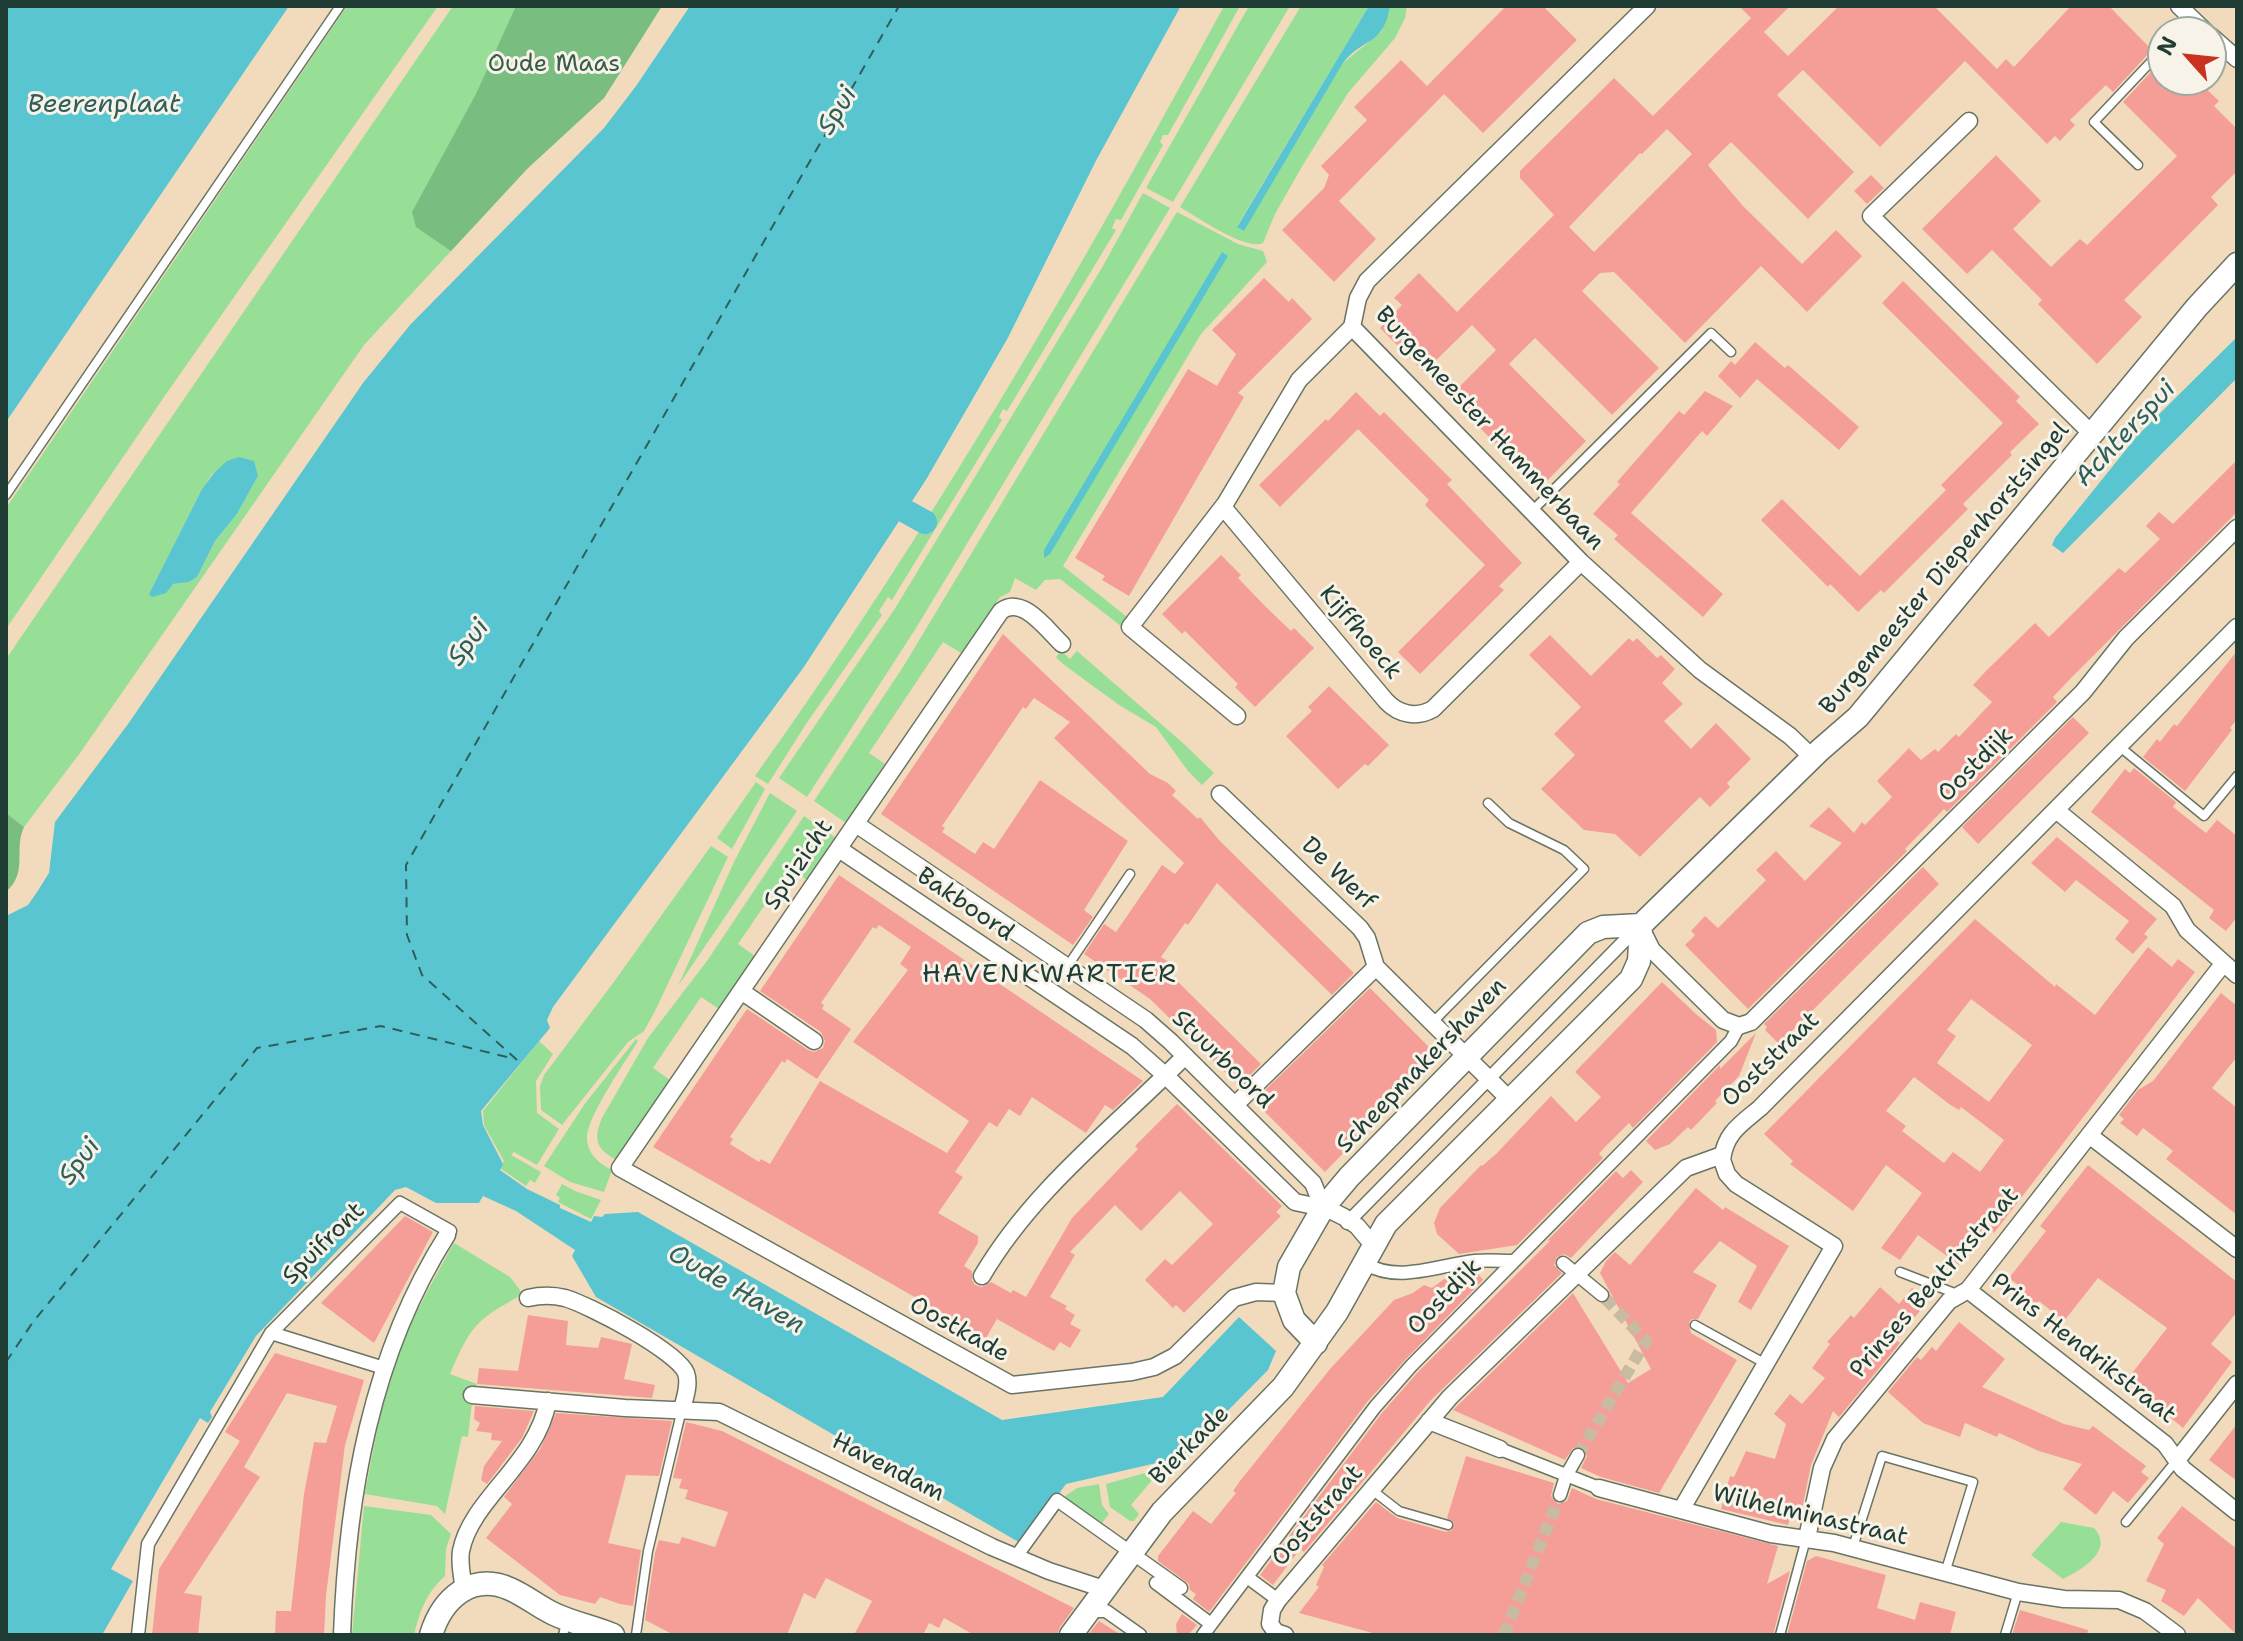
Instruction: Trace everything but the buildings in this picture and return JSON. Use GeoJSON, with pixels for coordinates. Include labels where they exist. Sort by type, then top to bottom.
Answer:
{"type":"FeatureCollection","features":[{"type":"Feature","properties":{"kind":"street","name":"Burgemeester Hammerbaan"},"geometry":{"type":"LineString","coordinates":[[1647,6],[1367,281],[1358,298],[1352,327],[1581,562],[1700,670],[1790,736],[1812,757]]}},
{"type":"Feature","properties":{"kind":"street"},"geometry":{"type":"LineString","coordinates":[[1969,121],[1871,216],[2093,435]]}},
{"type":"Feature","properties":{"kind":"street","name":"Burgemeester Diepenhorstsingel"},"geometry":{"type":"LineString","coordinates":[[1641,925],[1812,757],[1858,717],[2197,307],[2237,264]]}},
{"type":"Feature","properties":{"kind":"street"},"geometry":{"type":"LineString","coordinates":[[1237,716],[1130,627],[1223,507],[1299,380],[1352,327]]}},
{"type":"Feature","properties":{"kind":"street","name":"Kijffhoeck"},"geometry":{"type":"LineString","coordinates":[[1223,507],[1386,701],[1407,714],[1420,714],[1433,709],[1581,562]]}},
{"type":"Feature","properties":{"kind":"street","name":"Oostdijk"},"geometry":{"type":"LineString","coordinates":[[1203,1635],[1375,1407],[1513,1261],[1541,1241],[1731,1041],[1739,1026],[1754,1020],[2051,725],[2091,684],[2126,638],[2237,528]]}},
{"type":"Feature","properties":{"kind":"street","name":"Spuizicht"},"geometry":{"type":"LineString","coordinates":[[620,1168],[1001,611],[1014,605],[1025,610],[1062,644]]}},
{"type":"Feature","properties":{"kind":"street","name":"Ooststraat"},"geometry":{"type":"LineString","coordinates":[[1283,1635],[1272,1628],[1270,1622],[1278,1600],[1429,1421],[1569,1269],[1686,1168],[1722,1155],[1725,1143],[1736,1126],[1760,1108],[2237,627]]}},
{"type":"Feature","properties":{"kind":"street","name":"De Werf"},"geometry":{"type":"LineString","coordinates":[[1220,794],[1360,928],[1367,938],[1376,967],[1510,1100]]}},
{"type":"Feature","properties":{"kind":"street"},"geometry":{"type":"LineString","coordinates":[[2056,810],[2173,906],[2187,930],[2237,975]]}},
{"type":"Feature","properties":{"kind":"street","name":"Stuurboord"},"geometry":{"type":"LineString","coordinates":[[856,824],[1146,1020],[1313,1183],[1323,1208]]}},
{"type":"Feature","properties":{"kind":"street","name":"Bakboord"},"geometry":{"type":"LineString","coordinates":[[839,849],[1132,1046],[1295,1202],[1323,1208]]}},
{"type":"Feature","properties":{"kind":"street"},"geometry":{"type":"LineString","coordinates":[[913,898],[929,874]]}},
{"type":"Feature","properties":{"kind":"street"},"geometry":{"type":"LineString","coordinates":[[1641,925],[1652,950],[1680,979],[1723,1020],[1739,1026]]}},
{"type":"Feature","properties":{"kind":"street"},"geometry":{"type":"LineString","coordinates":[[1348,1222],[1641,925]]}},
{"type":"Feature","properties":{"kind":"street"},"geometry":{"type":"LineString","coordinates":[[1369,1254],[1386,1224],[1631,979],[1639,961],[1641,925]]}},
{"type":"Feature","properties":{"kind":"street","name":"Scheepmakershaven"},"geometry":{"type":"LineString","coordinates":[[1284,1293],[1289,1267],[1323,1208],[1349,1177],[1588,933],[1603,927],[1641,925]]}},
{"type":"Feature","properties":{"kind":"street","name":"Prinses Beatrixstraat"},"geometry":{"type":"LineString","coordinates":[[1807,1538],[1822,1468],[1835,1439],[1962,1292],[2223,964]]}},
{"type":"Feature","properties":{"kind":"street"},"geometry":{"type":"LineString","coordinates":[[1050,992],[1066,967]]}},
{"type":"Feature","properties":{"kind":"street"},"geometry":{"type":"LineString","coordinates":[[1235,1105],[1376,967]]}},
{"type":"Feature","properties":{"kind":"street"},"geometry":{"type":"LineString","coordinates":[[741,991],[814,1041]]}},
{"type":"Feature","properties":{"kind":"street"},"geometry":{"type":"LineString","coordinates":[[982,1276],[1008,1236],[1036,1203],[1097,1139],[1185,1056]]}},
{"type":"Feature","properties":{"kind":"street"},"geometry":{"type":"LineString","coordinates":[[2089,1135],[2237,1249]]}},
{"type":"Feature","properties":{"kind":"street","name":"Wilhelminastraat"},"geometry":{"type":"LineString","coordinates":[[1722,1155],[1724,1169],[1736,1184],[1834,1246],[1681,1510],[1771,1534],[1853,1548],[2018,1592],[2064,1599],[2119,1600],[2145,1611],[2177,1635]]}},
{"type":"Feature","properties":{"kind":"street","name":"Oostkade"},"geometry":{"type":"LineString","coordinates":[[620,1168],[1012,1385],[1154,1367],[1175,1356],[1234,1298],[1256,1292],[1284,1293]]}},
{"type":"Feature","properties":{"kind":"street","name":"Spuifront"},"geometry":{"type":"LineString","coordinates":[[138,1635],[148,1544],[271,1333],[400,1203],[450,1231],[415,1290],[384,1368],[371,1413],[353,1504],[342,1635]]}},
{"type":"Feature","properties":{"kind":"street"},"geometry":{"type":"LineString","coordinates":[[1323,1208],[1348,1222],[1376,1270],[1397,1274],[1477,1261],[1513,1261]]}},
{"type":"Feature","properties":{"kind":"street","name":"Bierkade"},"geometry":{"type":"LineString","coordinates":[[1071,1635],[1104,1589],[1136,1554],[1181,1491],[1268,1406],[1316,1343],[1369,1254]]}},
{"type":"Feature","properties":{"kind":"street"},"geometry":{"type":"LineString","coordinates":[[1569,1269],[1602,1295]]}},
{"type":"Feature","properties":{"kind":"street","name":"Prins Hendrikstraat"},"geometry":{"type":"LineString","coordinates":[[1962,1292],[2165,1444],[2188,1474],[2237,1512]]}},
{"type":"Feature","properties":{"kind":"street"},"geometry":{"type":"LineString","coordinates":[[1284,1293],[1294,1320],[1316,1343]]}},
{"type":"Feature","properties":{"kind":"street"},"geometry":{"type":"LineString","coordinates":[[528,1298],[550,1296],[580,1304],[669,1354],[686,1373],[687,1386],[682,1409]]}},
{"type":"Feature","properties":{"kind":"street"},"geometry":{"type":"LineString","coordinates":[[271,1333],[384,1368]]}},
{"type":"Feature","properties":{"kind":"street"},"geometry":{"type":"LineString","coordinates":[[2177,1460],[2237,1384]]}},
{"type":"Feature","properties":{"kind":"street","name":"Havendam"},"geometry":{"type":"LineString","coordinates":[[472,1395],[647,1409],[707,1410],[728,1415],[1015,1558],[1104,1589]]}},
{"type":"Feature","properties":{"kind":"street"},"geometry":{"type":"LineString","coordinates":[[464,1589],[460,1560],[466,1536],[528,1450],[542,1424],[548,1401]]}},
{"type":"Feature","properties":{"kind":"street"},"geometry":{"type":"LineString","coordinates":[[1429,1421],[1599,1488],[1681,1510]]}},
{"type":"Feature","properties":{"kind":"street"},"geometry":{"type":"LineString","coordinates":[[1560,1495],[1578,1455]]}},
{"type":"Feature","properties":{"kind":"street"},"geometry":{"type":"LineString","coordinates":[[1015,1558],[1057,1500],[1181,1588]]}},
{"type":"Feature","properties":{"kind":"street"},"geometry":{"type":"LineString","coordinates":[[1136,1554],[1144,1575]]}},
{"type":"Feature","properties":{"kind":"street"},"geometry":{"type":"LineString","coordinates":[[1247,1577],[1278,1600]]}},
{"type":"Feature","properties":{"kind":"street"},"geometry":{"type":"LineString","coordinates":[[1156,1583],[1211,1624]]}},
{"type":"Feature","properties":{"kind":"street"},"geometry":{"type":"LineString","coordinates":[[431,1635],[444,1606],[464,1589],[487,1584],[506,1587],[565,1627],[613,1635]]}},
{"type":"Feature","properties":{"kind":"street"},"geometry":{"type":"LineString","coordinates":[[1088,1611],[1106,1611],[1140,1635]]}},
{"type":"Feature","properties":{"kind":"lane"},"geometry":{"type":"LineString","coordinates":[[6,495],[340,6]]}},
{"type":"Feature","properties":{"kind":"lane"},"geometry":{"type":"LineString","coordinates":[[2138,165],[2094,122],[2147,66]]}},
{"type":"Feature","properties":{"kind":"lane"},"geometry":{"type":"LineString","coordinates":[[1531,511],[1711,333],[1731,352]]}},
{"type":"Feature","properties":{"kind":"lane"},"geometry":{"type":"LineString","coordinates":[[2119,746],[2204,816],[2237,776]]}},
{"type":"Feature","properties":{"kind":"lane"},"geometry":{"type":"LineString","coordinates":[[1433,1022],[1584,869],[1564,850],[1509,823],[1488,803]]}},
{"type":"Feature","properties":{"kind":"lane"},"geometry":{"type":"LineString","coordinates":[[1066,967],[1130,874]]}},
{"type":"Feature","properties":{"kind":"lane"},"geometry":{"type":"LineString","coordinates":[[1900,1272],[1962,1292]]}},
{"type":"Feature","properties":{"kind":"lane"},"geometry":{"type":"LineString","coordinates":[[1695,1325],[1766,1364]]}},
{"type":"Feature","properties":{"kind":"lane"},"geometry":{"type":"LineString","coordinates":[[636,1635],[648,1551],[682,1409]]}},
{"type":"Feature","properties":{"kind":"lane"},"geometry":{"type":"LineString","coordinates":[[1853,1548],[1882,1456],[1973,1482],[1945,1573]]}},
{"type":"Feature","properties":{"kind":"lane"},"geometry":{"type":"LineString","coordinates":[[2126,1522],[2177,1460]]}},
{"type":"Feature","properties":{"kind":"lane"},"geometry":{"type":"LineString","coordinates":[[1372,1490],[1399,1511],[1448,1525]]}},
{"type":"Feature","properties":{"kind":"lane"},"geometry":{"type":"LineString","coordinates":[[1780,1635],[1807,1538]]}},
{"type":"Feature","properties":{"kind":"lane"},"geometry":{"type":"LineString","coordinates":[[2005,1635],[2018,1592]]}},
{"type":"Feature","properties":{"kind":"green space"},"geometry":{"type":"Polygon","coordinates":[[[347,6],[438,6],[6,629],[6,508],[347,6]]]}},
{"type":"Feature","properties":{"kind":"green space"},"geometry":{"type":"Polygon","coordinates":[[[453,6],[662,6],[604,98],[527,169],[364,345],[80,753],[24,827],[6,813],[6,659],[453,6]],[[213,473],[149,594],[197,577],[215,541],[237,514],[258,476],[213,473]]]}},
{"type":"Feature","properties":{"kind":"green space","name":"Oude Maas"},"geometry":{"type":"Polygon","coordinates":[[[516,6],[662,6],[604,98],[527,169],[451,251],[416,227],[412,212],[476,94],[516,6]]]}},
{"type":"Feature","properties":{"kind":"green space"},"geometry":{"type":"Polygon","coordinates":[[[1224,6],[1240,6],[1168,135],[1163,135],[1160,142],[1163,145],[1121,220],[1116,219],[1112,228],[1116,230],[1007,411],[1003,409],[999,417],[1002,420],[892,600],[888,597],[879,611],[882,615],[768,784],[755,776],[882,589],[1002,398],[1224,6]]]}},
{"type":"Feature","properties":{"kind":"green space"},"geometry":{"type":"Polygon","coordinates":[[[1249,6],[1290,6],[1173,202],[1146,188],[1249,6]]]}},
{"type":"Feature","properties":{"kind":"green space"},"geometry":{"type":"Polygon","coordinates":[[[1301,6],[1369,6],[1237,226],[1244,230],[1343,63],[1381,32],[1390,6],[1407,6],[1395,38],[1348,93],[1304,163],[1275,214],[1263,243],[1245,242],[1180,207],[1301,6]]]}},
{"type":"Feature","properties":{"kind":"green space"},"geometry":{"type":"Polygon","coordinates":[[[1143,193],[1170,208],[916,628],[807,797],[779,778],[894,610],[1103,266],[1143,193]]]}},
{"type":"Feature","properties":{"kind":"green space"},"geometry":{"type":"Polygon","coordinates":[[[1177,212],[1238,244],[1263,251],[1267,262],[1201,334],[1063,566],[1127,617],[1121,626],[1060,579],[1045,580],[1036,590],[1015,578],[1010,592],[1000,597],[961,653],[943,642],[869,753],[885,764],[846,823],[814,801],[903,667],[1177,212]]]}},
{"type":"Feature","properties":{"kind":"green space"},"geometry":{"type":"Polygon","coordinates":[[[1061,651],[1070,659],[1077,651],[1214,773],[1202,785],[1156,727],[1119,705],[1063,664],[1056,657],[1061,651]]]}},
{"type":"Feature","properties":{"kind":"green space"},"geometry":{"type":"Polygon","coordinates":[[[756,782],[765,789],[732,849],[717,838],[756,782]]]}},
{"type":"Feature","properties":{"kind":"green space"},"geometry":{"type":"Polygon","coordinates":[[[770,793],[797,811],[678,986],[734,862],[770,793]]]}},
{"type":"Feature","properties":{"kind":"green space"},"geometry":{"type":"Polygon","coordinates":[[[6,813],[24,827],[19,869],[6,892],[6,813]]]}},
{"type":"Feature","properties":{"kind":"green space"},"geometry":{"type":"Polygon","coordinates":[[[804,816],[836,838],[807,880],[790,868],[738,944],[755,956],[719,1009],[701,997],[653,1068],[670,1080],[617,1160],[598,1143],[602,1118],[648,1038],[707,961],[804,816]]]}},
{"type":"Feature","properties":{"kind":"green space"},"geometry":{"type":"Polygon","coordinates":[[[711,846],[728,857],[654,1013],[644,1031],[628,1042],[562,1125],[541,1110],[540,1086],[544,1075],[711,846]]]}},
{"type":"Feature","properties":{"kind":"green space"},"geometry":{"type":"Polygon","coordinates":[[[636,1039],[638,1041],[608,1088],[589,1126],[589,1147],[602,1164],[612,1170],[604,1192],[570,1182],[544,1166],[584,1105],[636,1039]]]}},
{"type":"Feature","properties":{"kind":"green space"},"geometry":{"type":"Polygon","coordinates":[[[539,1041],[553,1054],[536,1081],[537,1113],[559,1129],[537,1165],[514,1152],[511,1155],[541,1172],[535,1183],[530,1180],[526,1186],[500,1168],[504,1161],[484,1125],[483,1111],[539,1041]]]}},
{"type":"Feature","properties":{"kind":"green space"},"geometry":{"type":"Polygon","coordinates":[[[562,1184],[601,1200],[591,1219],[558,1202],[560,1198],[556,1195],[562,1184]]]}},
{"type":"Feature","properties":{"kind":"green space"},"geometry":{"type":"Polygon","coordinates":[[[454,1243],[510,1277],[523,1294],[477,1325],[450,1374],[477,1384],[473,1393],[468,1437],[462,1436],[445,1514],[437,1506],[365,1494],[382,1407],[396,1360],[418,1309],[454,1243]]]}},
{"type":"Feature","properties":{"kind":"green space"},"geometry":{"type":"Polygon","coordinates":[[[1145,1473],[1154,1478],[1131,1505],[1139,1514],[1134,1521],[1130,1521],[1110,1507],[1106,1484],[1145,1473]]]}},
{"type":"Feature","properties":{"kind":"green space"},"geometry":{"type":"Polygon","coordinates":[[[1099,1484],[1102,1505],[1109,1514],[1102,1523],[1064,1497],[1077,1488],[1099,1484]]]}},
{"type":"Feature","properties":{"kind":"green space"},"geometry":{"type":"Polygon","coordinates":[[[364,1506],[431,1515],[451,1534],[446,1549],[445,1576],[425,1603],[414,1635],[352,1635],[364,1506]]]}},
{"type":"Feature","properties":{"kind":"green space"},"geometry":{"type":"Polygon","coordinates":[[[2061,1522],[2094,1528],[2101,1544],[2093,1559],[2063,1579],[2031,1555],[2061,1522]]]}},
{"type":"Feature","properties":{"kind":"water","name":"Beerenplaat"},"geometry":{"type":"Polygon","coordinates":[[[6,6],[289,6],[6,422],[6,6]]]}},
{"type":"Feature","properties":{"kind":"water"},"geometry":{"type":"Polygon","coordinates":[[[690,6],[1181,6],[1096,161],[1008,338],[926,480],[804,667],[547,1020],[550,1028],[481,1111],[483,1125],[503,1164],[500,1170],[527,1189],[560,1205],[560,1208],[591,1222],[594,1216],[638,1212],[1002,1420],[1163,1397],[1239,1317],[1276,1351],[1268,1370],[1182,1457],[1066,1484],[1022,1544],[596,1297],[572,1256],[575,1250],[516,1211],[483,1196],[479,1203],[436,1203],[406,1187],[395,1190],[256,1336],[210,1412],[212,1417],[208,1423],[200,1418],[111,1569],[133,1581],[102,1635],[6,1635],[6,916],[28,905],[37,892],[49,873],[55,822],[128,724],[363,383],[410,325],[604,128],[690,6]]]}},
{"type":"Feature","properties":{"kind":"water"},"geometry":{"type":"Polygon","coordinates":[[[1369,6],[1390,6],[1383,29],[1343,63],[1244,231],[1237,227],[1369,6]]]}},
{"type":"Feature","properties":{"kind":"water"},"geometry":{"type":"Polygon","coordinates":[[[1222,252],[1228,256],[1050,554],[1044,558],[1044,550],[1222,252]]]}},
{"type":"Feature","properties":{"kind":"water"},"geometry":{"type":"Polygon","coordinates":[[[2237,337],[2237,378],[2063,553],[2052,545],[2137,436],[2237,337]]]}},
{"type":"Feature","properties":{"kind":"water"},"geometry":{"type":"Polygon","coordinates":[[[239,457],[254,461],[258,476],[237,514],[215,541],[197,577],[189,582],[173,584],[166,593],[152,597],[149,594],[202,489],[227,461],[239,457]]]}},
{"type":"Feature","properties":{"kind":"pier"},"geometry":{"type":"Polygon","coordinates":[[[1181,6],[1185,6],[1100,163],[1011,339],[929,482],[808,669],[557,1009],[551,1020],[553,1030],[547,1020],[553,1007],[804,667],[926,480],[1008,338],[1096,161],[1181,6]]]}},
{"type":"Feature","properties":{"kind":"waterway"},"geometry":{"type":"LineString","coordinates":[[878,496],[925,522]]}},
{"type":"Feature","properties":{"kind":"ferry route"},"geometry":{"type":"LineString","coordinates":[[517,1060],[422,975],[407,935],[406,865],[899,6]]}},
{"type":"Feature","properties":{"kind":"ferry route"},"geometry":{"type":"LineString","coordinates":[[6,1362],[33,1322],[257,1048],[381,1026],[515,1059]]}},
{"type":"Feature","properties":{"kind":"tunnel"},"geometry":{"type":"LineString","coordinates":[[1578,1455],[1646,1341],[1602,1295]]}},
{"type":"Feature","properties":{"kind":"tunnel"},"geometry":{"type":"LineString","coordinates":[[1504,1635],[1560,1495]]}},
{"type":"Feature","properties":{"kind":"district","name":"HAVENKWARTIER"},"geometry":{"type":"Point","coordinates":[1050,975]}},
{"type":"Feature","properties":{"kind":"water label","name":"Spui"},"geometry":{"type":"Point","coordinates":[838,111]}},
{"type":"Feature","properties":{"kind":"water label","name":"Achterspui"},"geometry":{"type":"Point","coordinates":[2126,434]}},
{"type":"Feature","properties":{"kind":"water label","name":"Spui"},"geometry":{"type":"Point","coordinates":[469,643]}},
{"type":"Feature","properties":{"kind":"water label","name":"Spui"},"geometry":{"type":"Point","coordinates":[80,1162]}},
{"type":"Feature","properties":{"kind":"water label","name":"Oude Haven"},"geometry":{"type":"Point","coordinates":[736,1290]}}]}
